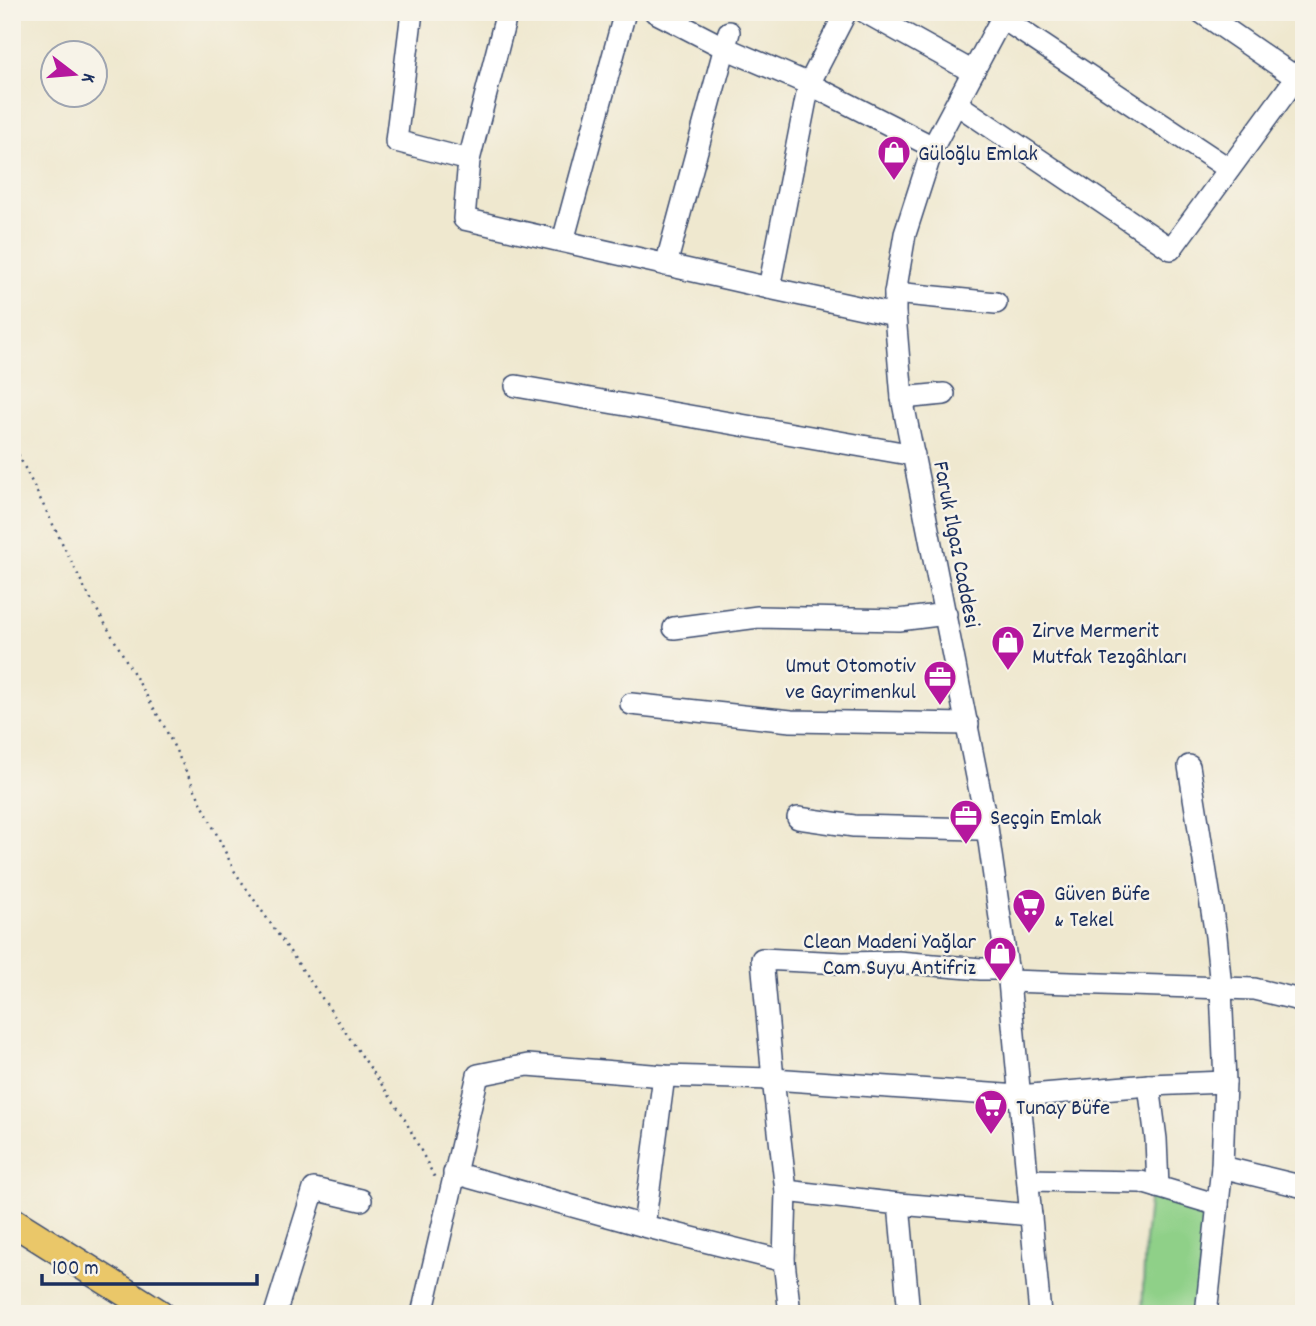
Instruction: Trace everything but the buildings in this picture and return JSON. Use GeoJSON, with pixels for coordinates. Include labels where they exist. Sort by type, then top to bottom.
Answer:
{"type":"FeatureCollection","features":[{"type":"Feature","properties":{"kind":"main road"},"geometry":{"type":"LineString","coordinates":[[12,1221],[160,1314]]}},
{"type":"Feature","properties":{"kind":"street"},"geometry":{"type":"LineString","coordinates":[[412,12],[396,141],[469,160]]}},
{"type":"Feature","properties":{"kind":"street"},"geometry":{"type":"LineString","coordinates":[[508,12],[469,160],[464,219],[895,315]]}},
{"type":"Feature","properties":{"kind":"street"},"geometry":{"type":"LineString","coordinates":[[563,241],[625,12]]}},
{"type":"Feature","properties":{"kind":"street"},"geometry":{"type":"LineString","coordinates":[[655,12],[727,40],[933,147]]}},
{"type":"Feature","properties":{"kind":"street"},"geometry":{"type":"LineString","coordinates":[[769,288],[810,84],[846,12]]}},
{"type":"Feature","properties":{"kind":"street"},"geometry":{"type":"LineString","coordinates":[[865,12],[974,72]]}},
{"type":"Feature","properties":{"kind":"street"},"geometry":{"type":"LineString","coordinates":[[957,104],[1171,249],[1301,76],[1201,12]]}},
{"type":"Feature","properties":{"kind":"street"},"geometry":{"type":"LineString","coordinates":[[1003,15],[1229,169]]}},
{"type":"Feature","properties":{"kind":"street","name":"Faruk Ilgaz Caddesi"},"geometry":{"type":"LineString","coordinates":[[1003,15],[933,147],[905,234],[895,293],[895,315],[902,397],[987,827],[1008,975],[1040,1314]]}},
{"type":"Feature","properties":{"kind":"street"},"geometry":{"type":"LineString","coordinates":[[666,265],[727,40]]}},
{"type":"Feature","properties":{"kind":"street"},"geometry":{"type":"LineString","coordinates":[[895,293],[996,303]]}},
{"type":"Feature","properties":{"kind":"street"},"geometry":{"type":"LineString","coordinates":[[516,386],[914,455]]}},
{"type":"Feature","properties":{"kind":"street"},"geometry":{"type":"LineString","coordinates":[[902,397],[944,394]]}},
{"type":"Feature","properties":{"kind":"street"},"geometry":{"type":"LineString","coordinates":[[674,628],[758,617],[899,620],[946,614]]}},
{"type":"Feature","properties":{"kind":"street"},"geometry":{"type":"LineString","coordinates":[[631,704],[792,721],[968,724]]}},
{"type":"Feature","properties":{"kind":"street"},"geometry":{"type":"LineString","coordinates":[[1189,766],[1216,936],[1225,1082],[1222,1167],[1206,1314]]}},
{"type":"Feature","properties":{"kind":"street"},"geometry":{"type":"LineString","coordinates":[[798,818],[854,825],[978,829],[987,827]]}},
{"type":"Feature","properties":{"kind":"street"},"geometry":{"type":"LineString","coordinates":[[790,1314],[784,1261],[786,1191],[762,959],[843,963],[898,962],[981,969],[1008,975],[1254,989],[1304,1001]]}},
{"type":"Feature","properties":{"kind":"street"},"geometry":{"type":"LineString","coordinates":[[422,1314],[478,1076],[528,1065],[664,1076],[773,1079],[1019,1096],[1149,1085],[1225,1082]]}},
{"type":"Feature","properties":{"kind":"street"},"geometry":{"type":"LineString","coordinates":[[644,1226],[664,1076]]}},
{"type":"Feature","properties":{"kind":"street"},"geometry":{"type":"LineString","coordinates":[[1149,1085],[1156,1139],[1158,1187]]}},
{"type":"Feature","properties":{"kind":"street"},"geometry":{"type":"LineString","coordinates":[[1222,1167],[1304,1186]]}},
{"type":"Feature","properties":{"kind":"street"},"geometry":{"type":"LineString","coordinates":[[454,1173],[644,1226],[784,1261]]}},
{"type":"Feature","properties":{"kind":"street"},"geometry":{"type":"LineString","coordinates":[[1028,1180],[1141,1182],[1218,1205]]}},
{"type":"Feature","properties":{"kind":"street"},"geometry":{"type":"LineString","coordinates":[[275,1314],[314,1189],[361,1200]]}},
{"type":"Feature","properties":{"kind":"street"},"geometry":{"type":"LineString","coordinates":[[786,1191],[1031,1215]]}},
{"type":"Feature","properties":{"kind":"street"},"geometry":{"type":"LineString","coordinates":[[899,1204],[909,1314]]}},
{"type":"Feature","properties":{"kind":"path"},"geometry":{"type":"LineString","coordinates":[[12,442],[85,589],[164,726],[235,872],[402,1114],[447,1202]]}},
{"type":"Feature","properties":{"kind":"green space"},"geometry":{"type":"Polygon","coordinates":[[[1150,1192],[1197,1206],[1205,1214],[1195,1314],[1142,1314],[1150,1192]]]}},
{"type":"Feature","properties":{"kind":"place","name":"Güloğlu Emlak"},"geometry":{"type":"Point","coordinates":[894,182]}},
{"type":"Feature","properties":{"kind":"place","name":"Zirve Mermerit Mutfak Tezgâhları"},"geometry":{"type":"Point","coordinates":[1008,672]}},
{"type":"Feature","properties":{"kind":"place","name":"Umut Otomotiv ve Gayrimenkul"},"geometry":{"type":"Point","coordinates":[940,707]}},
{"type":"Feature","properties":{"kind":"place","name":"Seçgin Emlak"},"geometry":{"type":"Point","coordinates":[966,846]}},
{"type":"Feature","properties":{"kind":"place","name":"Güven Büfe & Tekel"},"geometry":{"type":"Point","coordinates":[1029,935]}},
{"type":"Feature","properties":{"kind":"place","name":"Clean Madeni Yağlar Cam Suyu Antifriz"},"geometry":{"type":"Point","coordinates":[1000,983]}},
{"type":"Feature","properties":{"kind":"place","name":"Tunay Büfe"},"geometry":{"type":"Point","coordinates":[991,1136]}}]}
